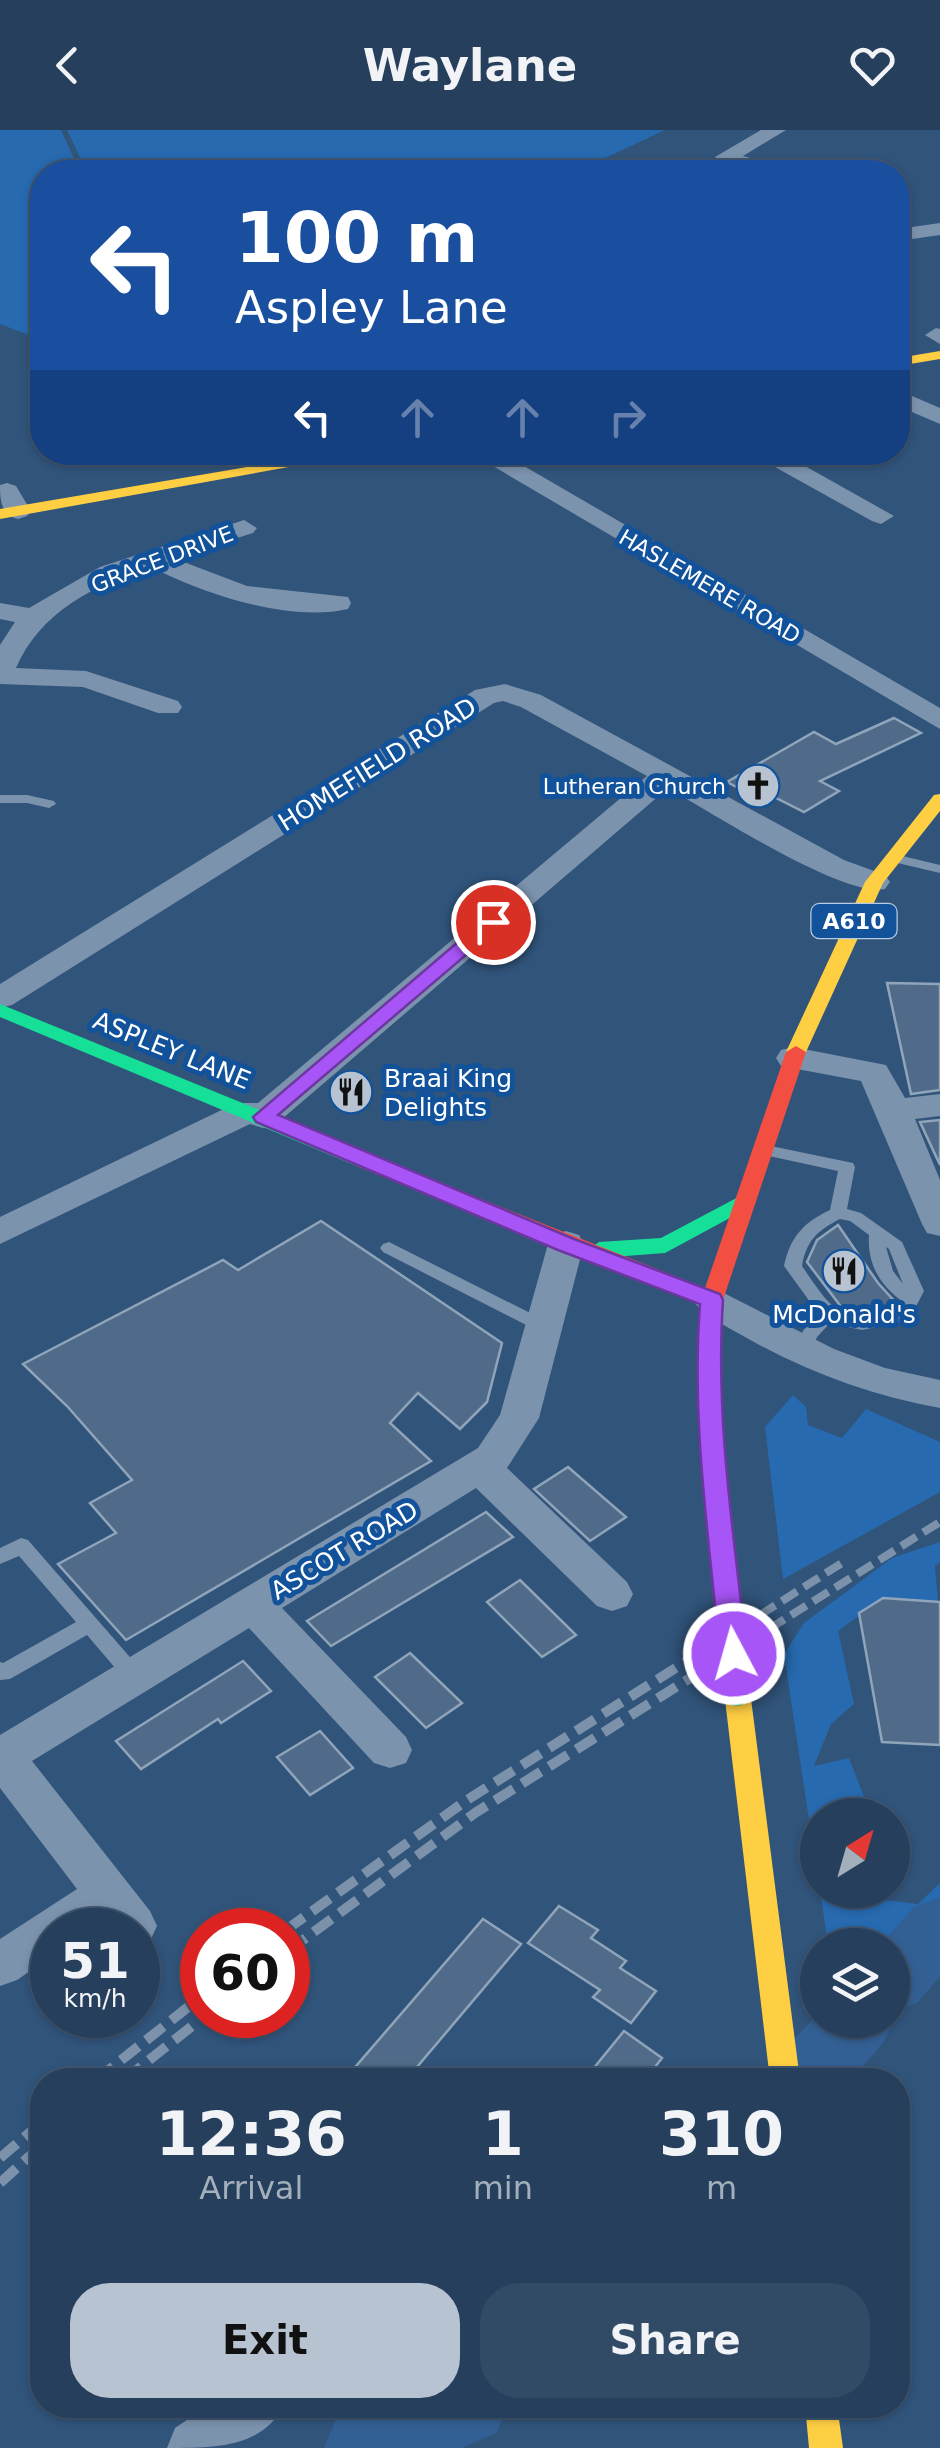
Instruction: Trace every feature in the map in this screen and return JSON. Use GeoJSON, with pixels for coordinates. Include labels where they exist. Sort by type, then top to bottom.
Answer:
{"type":"FeatureCollection","features":[{"type":"Feature","properties":{"kind":"main road"},"geometry":{"type":"LineString","coordinates":[[910,341],[939,340]]}},
{"type":"Feature","properties":{"kind":"main road"},"geometry":{"type":"LineString","coordinates":[[910,356],[939,340]]}},
{"type":"Feature","properties":{"kind":"main road"},"geometry":{"type":"LineString","coordinates":[[6,502],[165,465]]}},
{"type":"Feature","properties":{"kind":"main road"},"geometry":{"type":"LineString","coordinates":[[6,502],[271,465]]}},
{"type":"Feature","properties":{"kind":"main road","name":"A610"},"geometry":{"type":"LineString","coordinates":[[783,2068],[737,1691],[710,1429],[707,1363],[712,1300],[793,1058],[838,952],[874,882],[940,799]]}},
{"type":"Feature","properties":{"kind":"main road","name":"ASPLEY LANE"},"geometry":{"type":"LineString","coordinates":[[0,1010],[574,1248],[712,1300]]}},
{"type":"Feature","properties":{"kind":"main road"},"geometry":{"type":"LineString","coordinates":[[574,1248],[665,1245],[744,1201]]}},
{"type":"Feature","properties":{"kind":"main road"},"geometry":{"type":"LineString","coordinates":[[823,2418],[826,2448]]}},
{"type":"Feature","properties":{"kind":"street"},"geometry":{"type":"LineString","coordinates":[[735,160],[724,157],[776,130]]}},
{"type":"Feature","properties":{"kind":"street"},"geometry":{"type":"LineString","coordinates":[[910,233],[940,228]]}},
{"type":"Feature","properties":{"kind":"street"},"geometry":{"type":"LineString","coordinates":[[910,402],[940,418]]}},
{"type":"Feature","properties":{"kind":"street","name":"HASLEMERE ROAD"},"geometry":{"type":"LineString","coordinates":[[503,465],[940,720]]}},
{"type":"Feature","properties":{"kind":"street"},"geometry":{"type":"LineString","coordinates":[[785,465],[881,516]]}},
{"type":"Feature","properties":{"kind":"street","name":"GRACE DRIVE"},"geometry":{"type":"LineString","coordinates":[[0,675],[12,647],[34,617],[110,574],[244,528]]}},
{"type":"Feature","properties":{"kind":"street"},"geometry":{"type":"LineString","coordinates":[[153,558],[209,586],[240,594],[341,606],[365,590]]}},
{"type":"Feature","properties":{"kind":"street"},"geometry":{"type":"LineString","coordinates":[[0,611],[34,617]]}},
{"type":"Feature","properties":{"kind":"street"},"geometry":{"type":"LineString","coordinates":[[0,675],[86,679],[161,698]]}},
{"type":"Feature","properties":{"kind":"street","name":"HOMEFIELD ROAD"},"geometry":{"type":"LineString","coordinates":[[0,998],[486,696],[505,692],[531,702],[832,866],[874,882]]}},
{"type":"Feature","properties":{"kind":"street"},"geometry":{"type":"LineString","coordinates":[[0,1232],[256,1114],[666,776]]}},
{"type":"Feature","properties":{"kind":"street"},"geometry":{"type":"LineString","coordinates":[[793,1058],[874,1072],[933,1187],[940,1224]]}},
{"type":"Feature","properties":{"kind":"street"},"geometry":{"type":"LineString","coordinates":[[894,1110],[940,1104]]}},
{"type":"Feature","properties":{"kind":"street","name":"ASCOT ROAD"},"geometry":{"type":"LineString","coordinates":[[1,1758],[480,1467],[502,1447],[518,1418],[544,1326],[574,1248]]}},
{"type":"Feature","properties":{"kind":"street"},"geometry":{"type":"LineString","coordinates":[[712,1300],[776,1340],[820,1360],[940,1394]]}},
{"type":"Feature","properties":{"kind":"street"},"geometry":{"type":"LineString","coordinates":[[480,1467],[612,1594]]}},
{"type":"Feature","properties":{"kind":"street"},"geometry":{"type":"LineString","coordinates":[[254,1606],[390,1750]]}},
{"type":"Feature","properties":{"kind":"street"},"geometry":{"type":"LineString","coordinates":[[1,1758],[118,1908]]}},
{"type":"Feature","properties":{"kind":"street"},"geometry":{"type":"LineString","coordinates":[[0,1965],[30,1945]]}},
{"type":"Feature","properties":{"kind":"street"},"geometry":{"type":"LineString","coordinates":[[195,2448],[238,2418]]}},
{"type":"Feature","properties":{"kind":"lane"},"geometry":{"type":"LineString","coordinates":[[0,799],[49,804]]}},
{"type":"Feature","properties":{"kind":"lane"},"geometry":{"type":"LineString","coordinates":[[894,858],[940,870]]}},
{"type":"Feature","properties":{"kind":"lane"},"geometry":{"type":"LineString","coordinates":[[762,1149],[847,1167],[838,1212]]}},
{"type":"Feature","properties":{"kind":"lane"},"geometry":{"type":"LineString","coordinates":[[838,1212],[855,1218],[896,1246],[915,1291],[903,1316],[862,1326],[826,1315],[794,1266],[796,1246],[811,1225],[838,1212]]}},
{"type":"Feature","properties":{"kind":"lane"},"geometry":{"type":"LineString","coordinates":[[389,1248],[544,1326]]}},
{"type":"Feature","properties":{"kind":"lane"},"geometry":{"type":"LineString","coordinates":[[804,1351],[809,1336],[826,1315]]}},
{"type":"Feature","properties":{"kind":"lane"},"geometry":{"type":"LineString","coordinates":[[0,1557],[21,1545],[136,1677]]}},
{"type":"Feature","properties":{"kind":"lane"},"geometry":{"type":"LineString","coordinates":[[0,1670],[3,1674],[89,1624]]}},
{"type":"Feature","properties":{"kind":"shaded area"},"geometry":{"type":"Polygon","coordinates":[[[0,130],[61,130],[75,160],[30,160],[30,335],[0,324],[0,130]]]}},
{"type":"Feature","properties":{"kind":"shaded area"},"geometry":{"type":"Polygon","coordinates":[[[67,130],[665,130],[601,160],[81,160],[67,130]]]}},
{"type":"Feature","properties":{"kind":"shaded area"},"geometry":{"type":"Polygon","coordinates":[[[793,1395],[806,1407],[808,1425],[842,1438],[866,1409],[940,1442],[940,1492],[783,1579],[765,1427],[793,1395]]]}},
{"type":"Feature","properties":{"kind":"shaded area"},"geometry":{"type":"Polygon","coordinates":[[[940,1542],[940,1562],[935,1566],[938,1602],[883,1598],[838,1631],[854,1704],[831,1724],[814,1766],[849,1758],[864,1798],[806,1798],[784,1654],[804,1623],[892,1558],[940,1542]]]}},
{"type":"Feature","properties":{"kind":"shaded area"},"geometry":{"type":"Polygon","coordinates":[[[940,1883],[940,1920],[910,1953],[910,1928],[826,1928],[823,1908],[910,1908],[910,1903],[918,1904],[940,1883]]]}},
{"type":"Feature","properties":{"kind":"building"},"geometry":{"type":"Polygon","coordinates":[[[894,718],[921,733],[820,781],[839,791],[804,812],[776,798],[767,803],[727,782],[814,732],[836,744],[894,718]]]}},
{"type":"Feature","properties":{"kind":"building"},"geometry":{"type":"Polygon","coordinates":[[[887,983],[940,984],[940,1090],[911,1094],[887,983]]]}},
{"type":"Feature","properties":{"kind":"building"},"geometry":{"type":"Polygon","coordinates":[[[940,1120],[940,1165],[920,1122],[940,1120]]]}},
{"type":"Feature","properties":{"kind":"building"},"geometry":{"type":"Polygon","coordinates":[[[321,1221],[502,1343],[487,1402],[460,1429],[418,1393],[390,1423],[431,1461],[126,1640],[58,1564],[116,1533],[90,1503],[132,1480],[67,1406],[23,1364],[223,1260],[238,1270],[321,1221]]]}},
{"type":"Feature","properties":{"kind":"building","name":"McDonald's"},"geometry":{"type":"Polygon","coordinates":[[[838,1225],[896,1303],[870,1311],[842,1308],[807,1262],[817,1240],[838,1225]]]}},
{"type":"Feature","properties":{"kind":"building"},"geometry":{"type":"Polygon","coordinates":[[[568,1467],[626,1517],[590,1541],[534,1489],[568,1467]]]}},
{"type":"Feature","properties":{"kind":"building"},"geometry":{"type":"Polygon","coordinates":[[[486,1512],[513,1537],[331,1646],[307,1621],[486,1512]]]}},
{"type":"Feature","properties":{"kind":"building"},"geometry":{"type":"Polygon","coordinates":[[[520,1580],[576,1635],[542,1657],[487,1602],[520,1580]]]}},
{"type":"Feature","properties":{"kind":"building"},"geometry":{"type":"Polygon","coordinates":[[[883,1598],[940,1602],[940,1745],[882,1742],[859,1613],[883,1598]]]}},
{"type":"Feature","properties":{"kind":"building"},"geometry":{"type":"Polygon","coordinates":[[[410,1653],[462,1703],[426,1728],[375,1677],[410,1653]]]}},
{"type":"Feature","properties":{"kind":"building"},"geometry":{"type":"Polygon","coordinates":[[[243,1661],[271,1691],[221,1723],[218,1719],[141,1769],[116,1741],[243,1661]]]}},
{"type":"Feature","properties":{"kind":"building"},"geometry":{"type":"Polygon","coordinates":[[[320,1731],[353,1768],[310,1795],[277,1757],[320,1731]]]}},
{"type":"Feature","properties":{"kind":"building"},"geometry":{"type":"Polygon","coordinates":[[[559,1906],[598,1930],[591,1938],[626,1961],[620,1968],[656,1991],[631,2023],[593,1997],[600,1990],[528,1943],[559,1906]]]}},
{"type":"Feature","properties":{"kind":"building"},"geometry":{"type":"Polygon","coordinates":[[[483,1919],[521,1944],[416,2068],[354,2068],[483,1919]]]}},
{"type":"Feature","properties":{"kind":"building"},"geometry":{"type":"Polygon","coordinates":[[[624,2031],[662,2058],[654,2068],[594,2068],[624,2031]]]}},
{"type":"Feature","properties":{"kind":"waterway"},"geometry":{"type":"LineString","coordinates":[[910,1961],[940,1928]]}},
{"type":"Feature","properties":{"kind":"waterway"},"geometry":{"type":"LineString","coordinates":[[815,2068],[842,2038]]}},
{"type":"Feature","properties":{"kind":"waterway"},"geometry":{"type":"LineString","coordinates":[[365,2448],[437,2418]]}},
{"type":"Feature","properties":{"kind":"railway"},"geometry":{"type":"LineString","coordinates":[[769,1629],[940,1522]]}},
{"type":"Feature","properties":{"kind":"railway"},"geometry":{"type":"LineString","coordinates":[[738,1629],[845,1561]]}},
{"type":"Feature","properties":{"kind":"railway"},"geometry":{"type":"LineString","coordinates":[[310,1913],[467,1800],[742,1626]]}},
{"type":"Feature","properties":{"kind":"railway"},"geometry":{"type":"LineString","coordinates":[[310,1935],[475,1813],[773,1626]]}},
{"type":"Feature","properties":{"kind":"railway"},"geometry":{"type":"LineString","coordinates":[[111,2068],[180,2013]]}},
{"type":"Feature","properties":{"kind":"railway"},"geometry":{"type":"LineString","coordinates":[[139,2068],[180,2036]]}},
{"type":"Feature","properties":{"kind":"railway"},"geometry":{"type":"LineString","coordinates":[[0,2158],[30,2132]]}},
{"type":"Feature","properties":{"kind":"railway"},"geometry":{"type":"LineString","coordinates":[[0,2183],[30,2156]]}},
{"type":"Feature","properties":{"kind":"traffic: fast"},"geometry":{"type":"LineString","coordinates":[[0,1010],[367,1162]]}},
{"type":"Feature","properties":{"kind":"traffic: fast"},"geometry":{"type":"LineString","coordinates":[[599,1250],[665,1245],[744,1201]]}},
{"type":"Feature","properties":{"kind":"traffic: fast"},"geometry":{"type":"LineString","coordinates":[[726,1581],[737,1691]]}},
{"type":"Feature","properties":{"kind":"traffic: slow"},"geometry":{"type":"LineString","coordinates":[[910,360],[940,355]]}},
{"type":"Feature","properties":{"kind":"traffic: slow"},"geometry":{"type":"LineString","coordinates":[[0,514],[288,465]]}},
{"type":"Feature","properties":{"kind":"traffic: slow"},"geometry":{"type":"LineString","coordinates":[[796,1052],[874,882],[940,799]]}},
{"type":"Feature","properties":{"kind":"traffic: slow"},"geometry":{"type":"LineString","coordinates":[[737,1691],[784,2068]]}},
{"type":"Feature","properties":{"kind":"traffic: slow"},"geometry":{"type":"LineString","coordinates":[[823,2418],[826,2448]]}},
{"type":"Feature","properties":{"kind":"traffic: jam"},"geometry":{"type":"LineString","coordinates":[[726,1581],[710,1429],[707,1363],[712,1300],[796,1052]]}},
{"type":"Feature","properties":{"kind":"traffic: jam"},"geometry":{"type":"LineString","coordinates":[[367,1162],[712,1300]]}},
{"type":"Feature","properties":{"kind":"place","name":"Lutheran Church"},"geometry":{"type":"Point","coordinates":[758,786]}},
{"type":"Feature","properties":{"kind":"place","name":"Braai King Delights"},"geometry":{"type":"Point","coordinates":[351,1092]}},
{"type":"Feature","properties":{"kind":"place","name":"McDonald's"},"geometry":{"type":"Point","coordinates":[844,1271]}},
{"type":"Feature","properties":{"kind":"route"},"geometry":{"type":"LineString","coordinates":[[493,922],[263,1117],[566,1244],[712,1300],[707,1363],[710,1429],[734,1654]]}}]}
